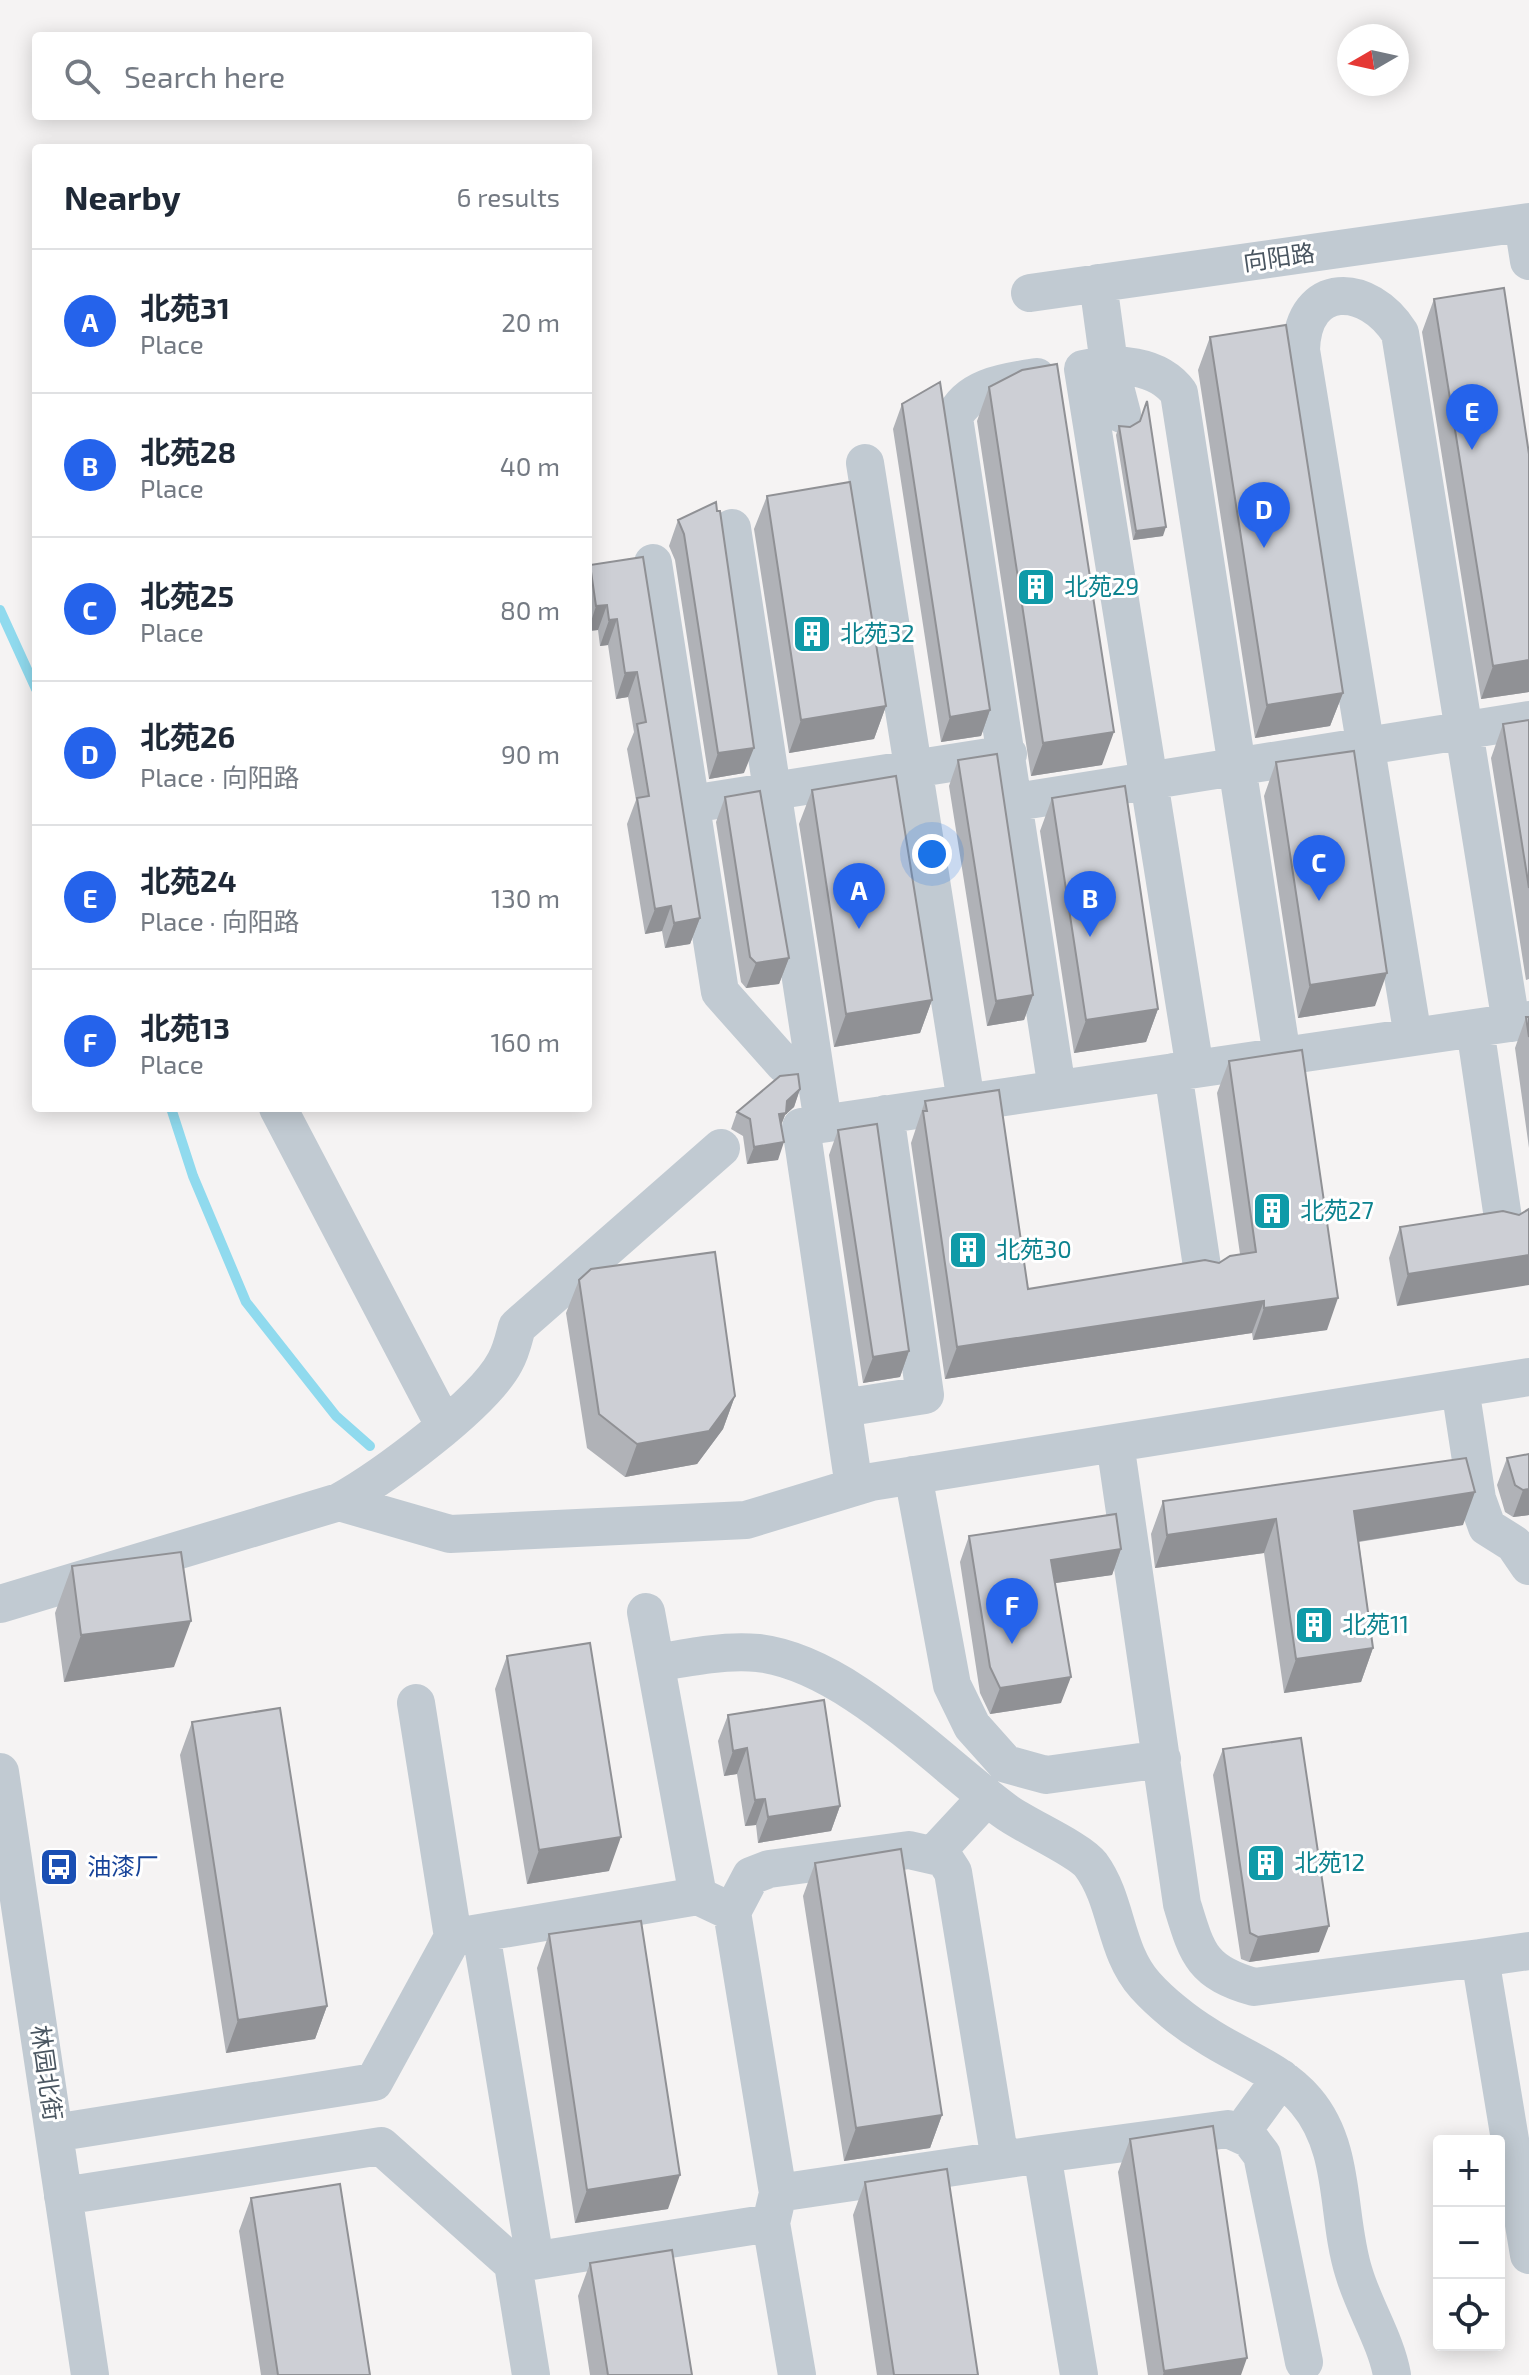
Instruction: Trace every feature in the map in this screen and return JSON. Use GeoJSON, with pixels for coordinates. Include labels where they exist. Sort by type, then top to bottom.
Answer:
{"type":"FeatureCollection","features":[{"type":"Feature","properties":{"kind":"street","name":"向阳路"},"geometry":{"type":"LineString","coordinates":[[1030,293],[1526,222]]}},
{"type":"Feature","properties":{"kind":"street"},"geometry":{"type":"LineString","coordinates":[[1526,222],[1529,261]]}},
{"type":"Feature","properties":{"kind":"street"},"geometry":{"type":"LineString","coordinates":[[1329,251],[1337,296]]}},
{"type":"Feature","properties":{"kind":"street"},"geometry":{"type":"LineString","coordinates":[[1098,283],[1096,366],[1184,1071],[1203,1273]]}},
{"type":"Feature","properties":{"kind":"street"},"geometry":{"type":"LineString","coordinates":[[1413,1037],[1301,350],[1302,329],[1312,309],[1337,296],[1368,302],[1389,316],[1400,333],[1465,730],[1505,1024],[1504,1225]]}},
{"type":"Feature","properties":{"kind":"street"},"geometry":{"type":"LineString","coordinates":[[1096,366],[1122,414]]}},
{"type":"Feature","properties":{"kind":"street"},"geometry":{"type":"LineString","coordinates":[[1057,1089],[1016,802],[954,418],[961,401],[1004,382],[1096,366],[1156,373],[1170,380],[1179,393],[1282,1056]]}},
{"type":"Feature","properties":{"kind":"street"},"geometry":{"type":"LineString","coordinates":[[865,463],[966,1102]]}},
{"type":"Feature","properties":{"kind":"street"},"geometry":{"type":"LineString","coordinates":[[732,528],[823,1123]]}},
{"type":"Feature","properties":{"kind":"street"},"geometry":{"type":"LineString","coordinates":[[653,563],[720,992],[784,1064],[813,1059]]}},
{"type":"Feature","properties":{"kind":"street"},"geometry":{"type":"LineString","coordinates":[[1016,802],[1529,720]]}},
{"type":"Feature","properties":{"kind":"street"},"geometry":{"type":"LineString","coordinates":[[691,804],[1008,754]]}},
{"type":"Feature","properties":{"kind":"street"},"geometry":{"type":"LineString","coordinates":[[854,1487],[801,1127],[1505,1024]]}},
{"type":"Feature","properties":{"kind":"street"},"geometry":{"type":"LineString","coordinates":[[280,1112],[444,1425]]}},
{"type":"Feature","properties":{"kind":"street"},"geometry":{"type":"LineString","coordinates":[[843,1408],[925,1395],[885,1114]]}},
{"type":"Feature","properties":{"kind":"street"},"geometry":{"type":"LineString","coordinates":[[0,1604],[339,1502],[380,1479],[444,1425],[505,1363],[517,1327],[721,1148]]}},
{"type":"Feature","properties":{"kind":"street"},"geometry":{"type":"LineString","coordinates":[[339,1502],[450,1534],[746,1520],[854,1487],[913,1475],[1529,1377]]}},
{"type":"Feature","properties":{"kind":"street"},"geometry":{"type":"LineString","coordinates":[[1460,1388],[1477,1499],[1487,1527],[1514,1544],[1529,1566]]}},
{"type":"Feature","properties":{"kind":"street"},"geometry":{"type":"LineString","coordinates":[[1115,1443],[1182,1904],[1196,1949],[1223,1979],[1254,1987],[1529,1951]]}},
{"type":"Feature","properties":{"kind":"street"},"geometry":{"type":"LineString","coordinates":[[913,1475],[952,1685],[981,1736],[1006,1764],[1046,1775],[1162,1759]]}},
{"type":"Feature","properties":{"kind":"street"},"geometry":{"type":"LineString","coordinates":[[646,1612],[698,1896]]}},
{"type":"Feature","properties":{"kind":"street"},"geometry":{"type":"LineString","coordinates":[[656,1663],[712,1654],[758,1653],[796,1662],[839,1681],[1036,1833],[1089,1862],[1106,1889],[1123,1953],[1145,1985],[1204,2035],[1281,2078],[1307,2102],[1333,2149],[1343,2235],[1366,2311],[1392,2375]]}},
{"type":"Feature","properties":{"kind":"street"},"geometry":{"type":"LineString","coordinates":[[416,1703],[467,1935],[524,2262],[531,2375]]}},
{"type":"Feature","properties":{"kind":"street","name":"林园北街"},"geometry":{"type":"LineString","coordinates":[[0,1772],[90,2375]]}},
{"type":"Feature","properties":{"kind":"street"},"geometry":{"type":"LineString","coordinates":[[934,1854],[987,1797]]}},
{"type":"Feature","properties":{"kind":"street"},"geometry":{"type":"LineString","coordinates":[[797,2375],[732,1912],[751,1876],[769,1869],[909,1850],[944,1858],[953,1872],[1000,2160]]}},
{"type":"Feature","properties":{"kind":"street"},"geometry":{"type":"LineString","coordinates":[[54,2133],[374,2082],[467,1935],[698,1896],[732,1912]]}},
{"type":"Feature","properties":{"kind":"street"},"geometry":{"type":"LineString","coordinates":[[1480,1958],[1529,2255]]}},
{"type":"Feature","properties":{"kind":"street"},"geometry":{"type":"LineString","coordinates":[[1240,2134],[1281,2078]]}},
{"type":"Feature","properties":{"kind":"street"},"geometry":{"type":"LineString","coordinates":[[524,2262],[1000,2160],[1228,2129],[1250,2139],[1262,2155],[1304,2362]]}},
{"type":"Feature","properties":{"kind":"street"},"geometry":{"type":"LineString","coordinates":[[63,2196],[381,2146],[524,2262]]}},
{"type":"Feature","properties":{"kind":"street"},"geometry":{"type":"LineString","coordinates":[[1042,2154],[1079,2375]]}},
{"type":"Feature","properties":{"kind":"building"},"geometry":{"type":"Polygon","coordinates":[[[1504,288],[1529,454],[1529,660],[1493,666],[1434,299],[1504,288]]]}},
{"type":"Feature","properties":{"kind":"building"},"geometry":{"type":"Polygon","coordinates":[[[1286,325],[1343,693],[1267,705],[1210,337],[1286,325]]]}},
{"type":"Feature","properties":{"kind":"building","name":"北苑29"},"geometry":{"type":"Polygon","coordinates":[[[1057,364],[1114,732],[1043,743],[989,387],[1022,370],[1057,364]]]}},
{"type":"Feature","properties":{"kind":"building"},"geometry":{"type":"Polygon","coordinates":[[[940,382],[990,710],[950,717],[902,404],[940,382]]]}},
{"type":"Feature","properties":{"kind":"building"},"geometry":{"type":"Polygon","coordinates":[[[1147,401],[1166,527],[1136,531],[1119,426],[1130,427],[1140,421],[1147,401]]]}},
{"type":"Feature","properties":{"kind":"building","name":"北苑32"},"geometry":{"type":"Polygon","coordinates":[[[850,482],[886,706],[801,720],[767,496],[850,482]]]}},
{"type":"Feature","properties":{"kind":"building"},"geometry":{"type":"Polygon","coordinates":[[[716,502],[717,511],[720,511],[754,748],[718,753],[684,534],[678,520],[716,502]]]}},
{"type":"Feature","properties":{"kind":"building"},"geometry":{"type":"Polygon","coordinates":[[[643,557],[700,918],[674,923],[671,906],[655,909],[637,798],[649,796],[637,724],[646,722],[637,672],[625,673],[617,619],[609,620],[607,605],[596,606],[592,565],[643,557]]]}},
{"type":"Feature","properties":{"kind":"building"},"geometry":{"type":"Polygon","coordinates":[[[1529,720],[1529,888],[1503,724],[1529,720]]]}},
{"type":"Feature","properties":{"kind":"building"},"geometry":{"type":"Polygon","coordinates":[[[1354,751],[1387,973],[1310,985],[1276,762],[1354,751]]]}},
{"type":"Feature","properties":{"kind":"building"},"geometry":{"type":"Polygon","coordinates":[[[997,754],[1033,995],[996,1001],[958,760],[997,754]]]}},
{"type":"Feature","properties":{"kind":"building"},"geometry":{"type":"Polygon","coordinates":[[[896,776],[932,1000],[846,1014],[812,790],[896,776]]]}},
{"type":"Feature","properties":{"kind":"building"},"geometry":{"type":"Polygon","coordinates":[[[1125,786],[1158,1009],[1086,1020],[1052,798],[1125,786]]]}},
{"type":"Feature","properties":{"kind":"building"},"geometry":{"type":"Polygon","coordinates":[[[760,791],[789,958],[756,963],[750,957],[725,797],[760,791]]]}},
{"type":"Feature","properties":{"kind":"building"},"geometry":{"type":"Polygon","coordinates":[[[1302,1050],[1338,1298],[1264,1308],[1264,1301],[957,1347],[923,1111],[927,1111],[925,1101],[999,1090],[1028,1289],[1205,1260],[1219,1263],[1230,1256],[1256,1252],[1229,1061],[1302,1050]]]}},
{"type":"Feature","properties":{"kind":"building"},"geometry":{"type":"Polygon","coordinates":[[[798,1074],[800,1089],[787,1101],[786,1113],[779,1114],[784,1142],[754,1147],[750,1119],[737,1112],[780,1076],[798,1074]]]}},
{"type":"Feature","properties":{"kind":"building"},"geometry":{"type":"Polygon","coordinates":[[[877,1124],[909,1351],[873,1357],[838,1130],[877,1124]]]}},
{"type":"Feature","properties":{"kind":"building"},"geometry":{"type":"Polygon","coordinates":[[[1529,1209],[1529,1255],[1408,1274],[1400,1227],[1503,1211],[1519,1215],[1529,1209]]]}},
{"type":"Feature","properties":{"kind":"building"},"geometry":{"type":"Polygon","coordinates":[[[715,1252],[735,1396],[709,1431],[637,1444],[599,1414],[579,1280],[591,1269],[715,1252]]]}},
{"type":"Feature","properties":{"kind":"building"},"geometry":{"type":"Polygon","coordinates":[[[1529,1454],[1529,1489],[1523,1490],[1515,1485],[1507,1458],[1529,1454]]]}},
{"type":"Feature","properties":{"kind":"building"},"geometry":{"type":"Polygon","coordinates":[[[1466,1458],[1475,1492],[1354,1511],[1373,1648],[1296,1659],[1276,1519],[1167,1535],[1163,1501],[1466,1458]]]}},
{"type":"Feature","properties":{"kind":"building"},"geometry":{"type":"Polygon","coordinates":[[[1116,1514],[1121,1549],[1051,1560],[1071,1677],[1000,1688],[990,1667],[969,1536],[1116,1514]]]}},
{"type":"Feature","properties":{"kind":"building"},"geometry":{"type":"Polygon","coordinates":[[[181,1552],[191,1621],[81,1635],[72,1566],[181,1552]]]}},
{"type":"Feature","properties":{"kind":"building"},"geometry":{"type":"Polygon","coordinates":[[[590,1643],[621,1837],[539,1850],[507,1656],[590,1643]]]}},
{"type":"Feature","properties":{"kind":"building"},"geometry":{"type":"Polygon","coordinates":[[[824,1700],[840,1806],[768,1817],[765,1799],[755,1800],[747,1748],[733,1751],[728,1715],[824,1700]]]}},
{"type":"Feature","properties":{"kind":"building"},"geometry":{"type":"Polygon","coordinates":[[[280,1708],[327,2006],[238,2020],[192,1722],[280,1708]]]}},
{"type":"Feature","properties":{"kind":"building","name":"北苑12"},"geometry":{"type":"Polygon","coordinates":[[[1301,1738],[1329,1926],[1258,1937],[1250,1933],[1223,1749],[1301,1738]]]}},
{"type":"Feature","properties":{"kind":"building"},"geometry":{"type":"Polygon","coordinates":[[[901,1849],[942,2115],[856,2128],[815,1863],[901,1849]]]}},
{"type":"Feature","properties":{"kind":"building"},"geometry":{"type":"Polygon","coordinates":[[[641,1921],[680,2175],[587,2190],[549,1934],[641,1921]]]}},
{"type":"Feature","properties":{"kind":"building"},"geometry":{"type":"Polygon","coordinates":[[[1213,2126],[1247,2358],[1164,2371],[1130,2139],[1213,2126]]]}},
{"type":"Feature","properties":{"kind":"building"},"geometry":{"type":"Polygon","coordinates":[[[947,2169],[978,2375],[894,2375],[865,2182],[947,2169]]]}},
{"type":"Feature","properties":{"kind":"building"},"geometry":{"type":"Polygon","coordinates":[[[340,2184],[370,2375],[278,2375],[251,2198],[340,2184]]]}},
{"type":"Feature","properties":{"kind":"building"},"geometry":{"type":"Polygon","coordinates":[[[672,2250],[692,2375],[608,2375],[590,2263],[672,2250]]]}},
{"type":"Feature","properties":{"kind":"waterway"},"geometry":{"type":"LineString","coordinates":[[0,610],[32,680]]}},
{"type":"Feature","properties":{"kind":"waterway"},"geometry":{"type":"LineString","coordinates":[[172,1112],[193,1176],[246,1302],[336,1416],[370,1446]]}},
{"type":"Feature","properties":{"kind":"place","name":"北苑24"},"geometry":{"type":"Point","coordinates":[1472,450]}},
{"type":"Feature","properties":{"kind":"place","name":"北苑26"},"geometry":{"type":"Point","coordinates":[1264,548]}},
{"type":"Feature","properties":{"kind":"place","name":"北苑29"},"geometry":{"type":"Point","coordinates":[1036,587]}},
{"type":"Feature","properties":{"kind":"place","name":"北苑32"},"geometry":{"type":"Point","coordinates":[812,634]}},
{"type":"Feature","properties":{"kind":"place","name":"北苑25"},"geometry":{"type":"Point","coordinates":[1319,901]}},
{"type":"Feature","properties":{"kind":"place","name":"北苑31"},"geometry":{"type":"Point","coordinates":[859,929]}},
{"type":"Feature","properties":{"kind":"place","name":"北苑28"},"geometry":{"type":"Point","coordinates":[1090,937]}},
{"type":"Feature","properties":{"kind":"place","name":"北苑27"},"geometry":{"type":"Point","coordinates":[1272,1211]}},
{"type":"Feature","properties":{"kind":"place","name":"北苑30"},"geometry":{"type":"Point","coordinates":[968,1250]}},
{"type":"Feature","properties":{"kind":"place","name":"北苑11"},"geometry":{"type":"Point","coordinates":[1314,1625]}},
{"type":"Feature","properties":{"kind":"place","name":"北苑13"},"geometry":{"type":"Point","coordinates":[1012,1644]}},
{"type":"Feature","properties":{"kind":"place","name":"北苑12"},"geometry":{"type":"Point","coordinates":[1266,1863]}},
{"type":"Feature","properties":{"kind":"place","name":"油漆厂"},"geometry":{"type":"Point","coordinates":[59,1867]}}]}
